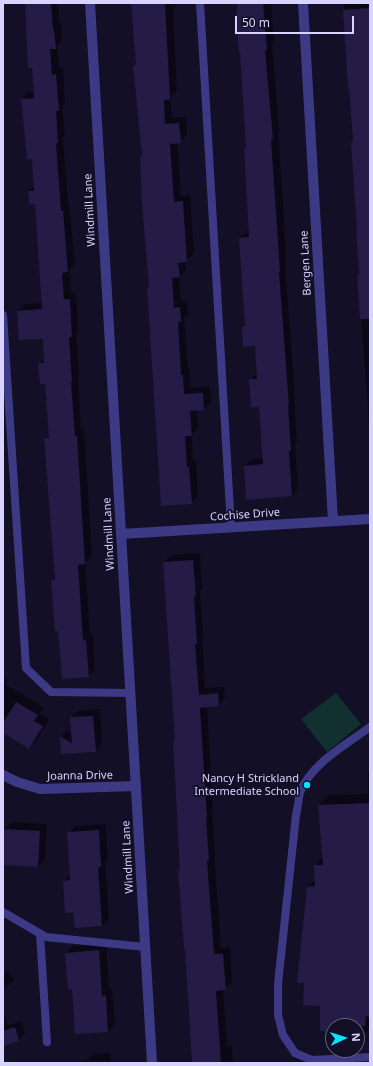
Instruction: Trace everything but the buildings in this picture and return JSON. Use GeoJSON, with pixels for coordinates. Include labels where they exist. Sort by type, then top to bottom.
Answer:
{"type":"FeatureCollection","features":[{"type":"Feature","properties":{"kind":"street","name":"Windmill Lane"},"geometry":{"type":"LineString","coordinates":[[90,3],[152,1063]]}},
{"type":"Feature","properties":{"kind":"street","name":"Bergen Lane"},"geometry":{"type":"LineString","coordinates":[[302,3],[333,521]]}},
{"type":"Feature","properties":{"kind":"street","name":"Cochise Drive"},"geometry":{"type":"LineString","coordinates":[[121,534],[370,519]]}},
{"type":"Feature","properties":{"kind":"street","name":"Joanna Drive"},"geometry":{"type":"LineString","coordinates":[[3,775],[17,782],[40,789],[136,786]]}},
{"type":"Feature","properties":{"kind":"lane"},"geometry":{"type":"LineString","coordinates":[[200,3],[232,527]]}},
{"type":"Feature","properties":{"kind":"lane"},"geometry":{"type":"LineString","coordinates":[[3,315],[26,668],[51,692],[130,693]]}},
{"type":"Feature","properties":{"kind":"lane"},"geometry":{"type":"LineString","coordinates":[[370,727],[317,767],[300,793],[296,815],[278,984],[278,1015],[283,1035],[295,1053],[312,1060],[370,1057]]}},
{"type":"Feature","properties":{"kind":"lane"},"geometry":{"type":"LineString","coordinates":[[3,912],[46,937],[145,947]]}},
{"type":"Feature","properties":{"kind":"lane"},"geometry":{"type":"LineString","coordinates":[[40,934],[47,1042]]}},
{"type":"Feature","properties":{"kind":"green space"},"geometry":{"type":"Polygon","coordinates":[[[336,693],[361,724],[327,752],[301,719],[336,693]]]}},
{"type":"Feature","properties":{"kind":"place","name":"Nancy H Strickland Intermediate School"},"geometry":{"type":"Point","coordinates":[307,785]}}]}
